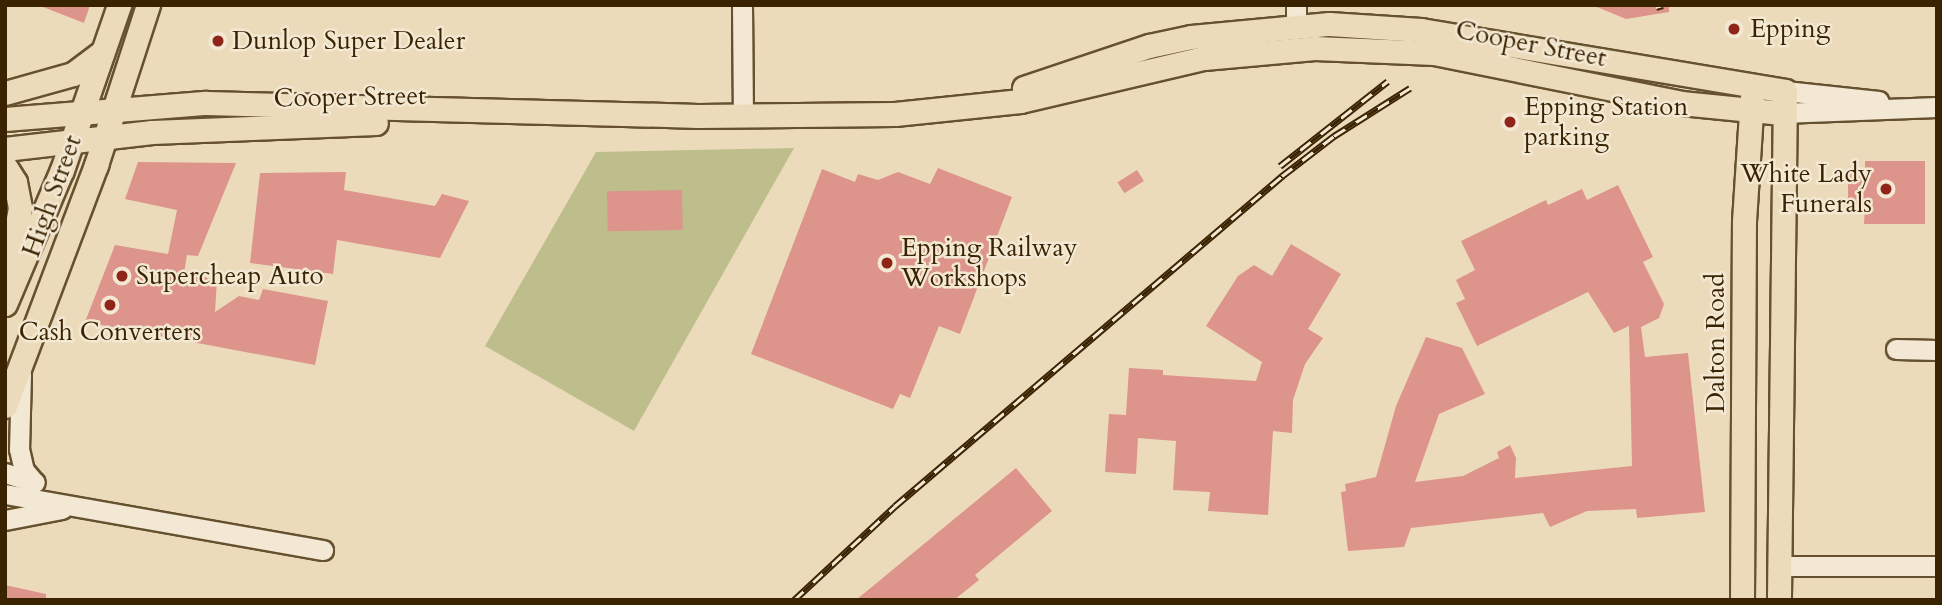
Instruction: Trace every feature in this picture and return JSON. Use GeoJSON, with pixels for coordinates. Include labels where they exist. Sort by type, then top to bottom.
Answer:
{"type":"FeatureCollection","features":[{"type":"Feature","properties":{"kind":"main road","name":"High Street"},"geometry":{"type":"LineString","coordinates":[[5,304],[72,142],[79,112],[119,5]]}},
{"type":"Feature","properties":{"kind":"main road","name":"High Street"},"geometry":{"type":"LineString","coordinates":[[5,405],[104,136],[148,5]]}},
{"type":"Feature","properties":{"kind":"main road"},"geometry":{"type":"LineString","coordinates":[[1296,15],[1296,48]]}},
{"type":"Feature","properties":{"kind":"main road","name":"Cooper Street"},"geometry":{"type":"LineString","coordinates":[[950,110],[1149,46],[1296,15],[1421,30],[1755,88],[1783,102]]}},
{"type":"Feature","properties":{"kind":"main road","name":"Cooper Street"},"geometry":{"type":"LineString","coordinates":[[5,149],[104,136],[268,126],[950,110],[1052,95],[1204,58],[1296,48],[1434,53],[1681,103],[1748,111],[1783,102]]}},
{"type":"Feature","properties":{"kind":"main road"},"geometry":{"type":"LineString","coordinates":[[5,93],[73,74],[102,52]]}},
{"type":"Feature","properties":{"kind":"main road","name":"Dalton Road"},"geometry":{"type":"LineString","coordinates":[[1742,600],[1748,111],[1755,88]]}},
{"type":"Feature","properties":{"kind":"main road"},"geometry":{"type":"LineString","coordinates":[[1779,600],[1783,102]]}},
{"type":"Feature","properties":{"kind":"main road","name":"Cooper Street"},"geometry":{"type":"LineString","coordinates":[[5,119],[112,107],[206,103],[698,116]]}},
{"type":"Feature","properties":{"kind":"main road"},"geometry":{"type":"LineString","coordinates":[[5,166],[15,182],[20,208],[5,281]]}},
{"type":"Feature","properties":{"kind":"main road"},"geometry":{"type":"LineString","coordinates":[[1743,565],[1779,566]]}},
{"type":"Feature","properties":{"kind":"street"},"geometry":{"type":"LineString","coordinates":[[742,5],[743,116]]}},
{"type":"Feature","properties":{"kind":"street","name":"Cooper Street"},"geometry":{"type":"LineString","coordinates":[[1783,102],[1937,107]]}},
{"type":"Feature","properties":{"kind":"street"},"geometry":{"type":"LineString","coordinates":[[1896,349],[1937,350]]}},
{"type":"Feature","properties":{"kind":"street"},"geometry":{"type":"LineString","coordinates":[[21,363],[19,449],[24,470],[34,482]]}},
{"type":"Feature","properties":{"kind":"street"},"geometry":{"type":"LineString","coordinates":[[5,473],[88,505]]}},
{"type":"Feature","properties":{"kind":"street"},"geometry":{"type":"LineString","coordinates":[[5,494],[88,505],[323,550]]}},
{"type":"Feature","properties":{"kind":"street"},"geometry":{"type":"LineString","coordinates":[[5,520],[88,505]]}},
{"type":"Feature","properties":{"kind":"street"},"geometry":{"type":"LineString","coordinates":[[1779,566],[1937,566]]}},
{"type":"Feature","properties":{"kind":"green space"},"geometry":{"type":"Polygon","coordinates":[[[794,148],[634,431],[485,346],[596,152],[794,148]]]}},
{"type":"Feature","properties":{"kind":"building"},"geometry":{"type":"Polygon","coordinates":[[[38,5],[90,5],[84,23],[38,5]]]}},
{"type":"Feature","properties":{"kind":"building"},"geometry":{"type":"Polygon","coordinates":[[[1592,5],[1669,5],[1669,12],[1626,19],[1592,5]]]}},
{"type":"Feature","properties":{"kind":"building","name":"White Lady Funerals"},"geometry":{"type":"Polygon","coordinates":[[[1865,161],[1925,161],[1925,224],[1864,224],[1865,206],[1848,206],[1848,171],[1865,171],[1865,161]]]}},
{"type":"Feature","properties":{"kind":"building"},"geometry":{"type":"Polygon","coordinates":[[[138,162],[236,163],[198,256],[187,255],[184,273],[217,280],[215,312],[239,296],[259,300],[263,289],[328,301],[315,365],[85,322],[115,245],[168,254],[177,210],[125,199],[138,162]]]}},
{"type":"Feature","properties":{"kind":"building","name":"Epping Railway Workshops"},"geometry":{"type":"Polygon","coordinates":[[[938,168],[1012,197],[960,334],[939,326],[910,398],[900,394],[893,409],[751,354],[822,169],[855,182],[858,174],[878,180],[898,172],[930,184],[938,168]]]}},
{"type":"Feature","properties":{"kind":"building"},"geometry":{"type":"Polygon","coordinates":[[[1137,170],[1144,181],[1124,193],[1117,182],[1137,170]]]}},
{"type":"Feature","properties":{"kind":"building"},"geometry":{"type":"Polygon","coordinates":[[[346,172],[344,190],[435,206],[442,194],[469,201],[440,258],[337,240],[333,274],[250,263],[260,173],[346,172]]]}},
{"type":"Feature","properties":{"kind":"building"},"geometry":{"type":"Polygon","coordinates":[[[1618,185],[1653,257],[1643,262],[1664,304],[1659,318],[1641,327],[1645,357],[1688,353],[1705,512],[1637,518],[1636,509],[1587,511],[1550,527],[1543,513],[1411,528],[1404,547],[1348,551],[1341,492],[1346,491],[1345,484],[1376,477],[1396,406],[1426,337],[1462,348],[1485,394],[1439,414],[1415,482],[1463,476],[1499,458],[1497,452],[1510,445],[1516,458],[1515,478],[1632,466],[1629,326],[1614,333],[1588,292],[1477,346],[1456,303],[1465,299],[1456,280],[1475,270],[1461,241],[1546,200],[1548,205],[1582,189],[1587,200],[1618,185]]]}},
{"type":"Feature","properties":{"kind":"building"},"geometry":{"type":"Polygon","coordinates":[[[682,190],[683,230],[608,231],[607,191],[682,190]]]}},
{"type":"Feature","properties":{"kind":"building"},"geometry":{"type":"Polygon","coordinates":[[[1291,244],[1341,274],[1308,329],[1323,338],[1305,364],[1293,400],[1292,433],[1273,431],[1268,515],[1208,511],[1210,492],[1173,490],[1176,441],[1138,438],[1136,474],[1105,472],[1109,414],[1126,415],[1129,368],[1163,370],[1163,375],[1256,381],[1262,362],[1206,326],[1238,276],[1254,265],[1272,276],[1291,244]]]}},
{"type":"Feature","properties":{"kind":"building"},"geometry":{"type":"Polygon","coordinates":[[[1016,468],[1052,511],[975,575],[979,580],[954,600],[856,600],[1016,468]]]}},
{"type":"Feature","properties":{"kind":"building"},"geometry":{"type":"Polygon","coordinates":[[[5,585],[46,594],[46,600],[5,600],[5,585]]]}},
{"type":"Feature","properties":{"kind":"railway"},"geometry":{"type":"LineString","coordinates":[[1656,7],[1663,5]]}},
{"type":"Feature","properties":{"kind":"railway"},"geometry":{"type":"LineString","coordinates":[[1280,166],[1388,81]]}},
{"type":"Feature","properties":{"kind":"railway"},"geometry":{"type":"LineString","coordinates":[[794,600],[895,506],[1282,176],[1334,136],[1410,88]]}},
{"type":"Feature","properties":{"kind":"place","name":"Epping"},"geometry":{"type":"Point","coordinates":[1734,29]}},
{"type":"Feature","properties":{"kind":"place","name":"Dunlop Super Dealer"},"geometry":{"type":"Point","coordinates":[218,41]}},
{"type":"Feature","properties":{"kind":"place","name":"Epping Station parking"},"geometry":{"type":"Point","coordinates":[1510,122]}},
{"type":"Feature","properties":{"kind":"place","name":"White Lady Funerals"},"geometry":{"type":"Point","coordinates":[1886,189]}},
{"type":"Feature","properties":{"kind":"place","name":"Epping Railway Workshops"},"geometry":{"type":"Point","coordinates":[887,263]}},
{"type":"Feature","properties":{"kind":"place","name":"Supercheap Auto"},"geometry":{"type":"Point","coordinates":[122,276]}},
{"type":"Feature","properties":{"kind":"place","name":"Cash Converters"},"geometry":{"type":"Point","coordinates":[110,305]}}]}
